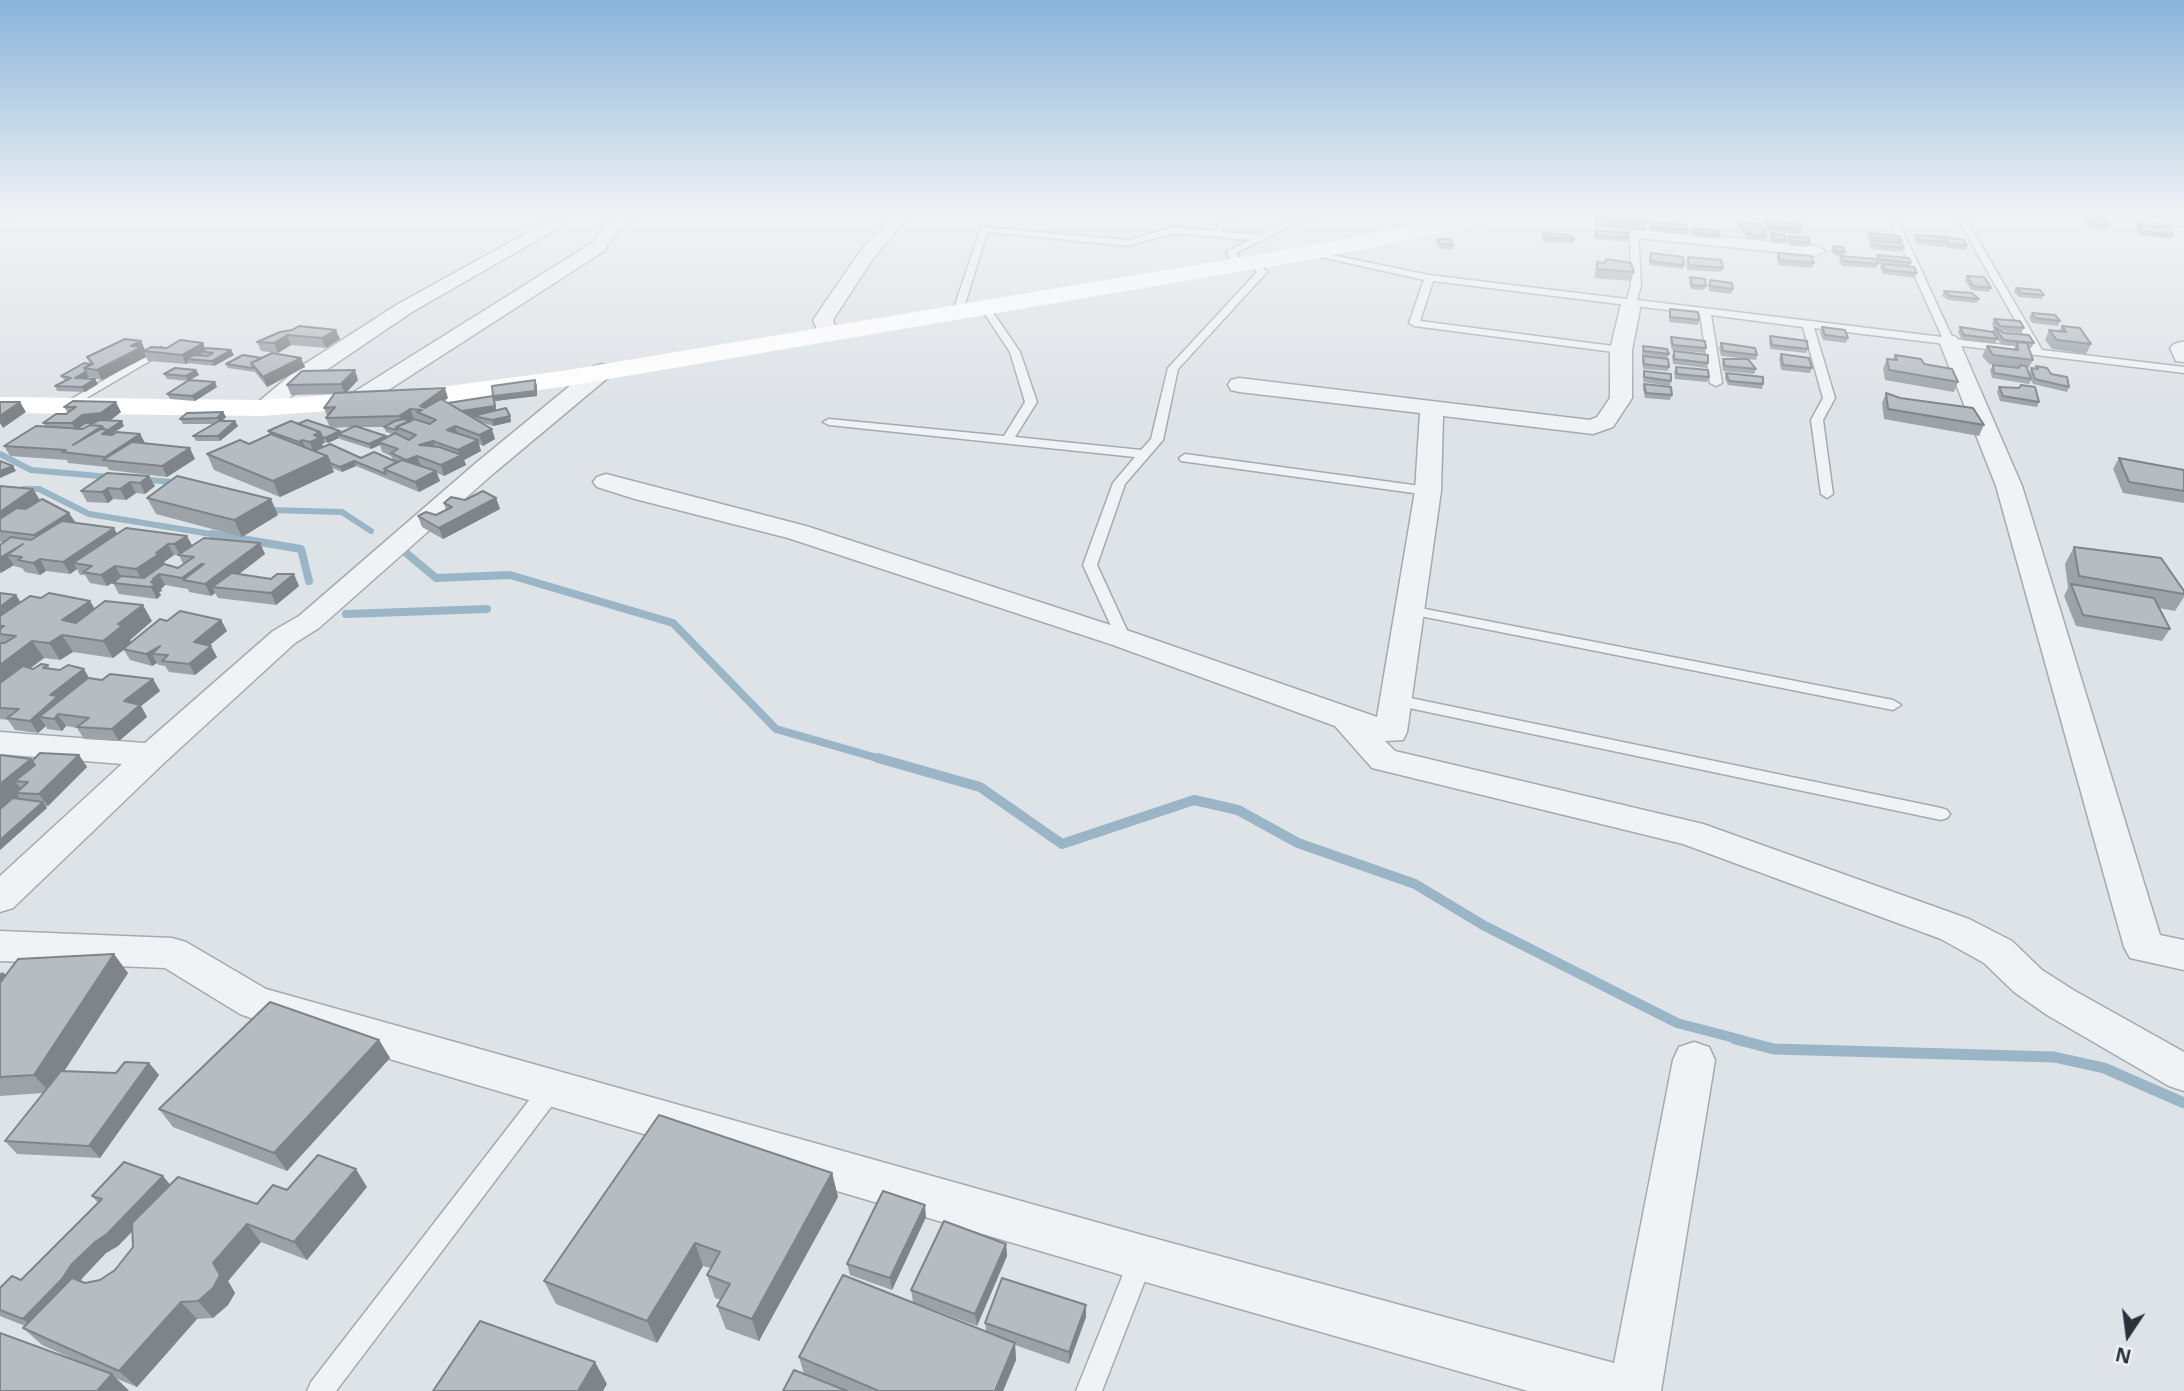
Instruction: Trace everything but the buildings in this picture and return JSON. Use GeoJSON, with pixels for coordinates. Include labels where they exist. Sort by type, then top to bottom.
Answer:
{"type":"FeatureCollection","features":[{"type":"Feature","properties":{"kind":"main road"},"geometry":{"type":"LineString","coordinates":[[0,405],[262,408],[449,394],[568,378],[1155,279]]}},
{"type":"Feature","properties":{"kind":"street"},"geometry":{"type":"LineString","coordinates":[[262,408],[308,372],[405,308],[456,279]]}},
{"type":"Feature","properties":{"kind":"street"},"geometry":{"type":"LineString","coordinates":[[354,402],[548,279]]}},
{"type":"Feature","properties":{"kind":"street"},"geometry":{"type":"LineString","coordinates":[[828,333],[823,320],[850,279]]}},
{"type":"Feature","properties":{"kind":"street"},"geometry":{"type":"LineString","coordinates":[[1239,385],[1593,427],[1605,422],[1621,398],[1621,350],[1631,304]]}},
{"type":"Feature","properties":{"kind":"street"},"geometry":{"type":"LineString","coordinates":[[1949,341],[2009,486],[2144,947],[2184,955]]}},
{"type":"Feature","properties":{"kind":"street"},"geometry":{"type":"LineString","coordinates":[[0,898],[152,755],[284,637],[309,622],[485,468],[602,371]]}},
{"type":"Feature","properties":{"kind":"street"},"geometry":{"type":"LineString","coordinates":[[284,637],[297,619],[519,418],[568,378]]}},
{"type":"Feature","properties":{"kind":"street"},"geometry":{"type":"LineString","coordinates":[[606,482],[797,532],[1124,639],[1346,719],[1391,732],[1427,491],[1432,409]]}},
{"type":"Feature","properties":{"kind":"street"},"geometry":{"type":"LineString","coordinates":[[1346,719],[1384,760],[1690,833],[1955,929],[1998,952],[2028,981],[2061,1003],[2184,1073]]}},
{"type":"Feature","properties":{"kind":"street"},"geometry":{"type":"LineString","coordinates":[[0,743],[152,755]]}},
{"type":"Feature","properties":{"kind":"street"},"geometry":{"type":"LineString","coordinates":[[0,946],[172,953],[254,1002],[553,1086],[1142,1258],[1620,1391]]}},
{"type":"Feature","properties":{"kind":"street"},"geometry":{"type":"LineString","coordinates":[[1635,1391],[1694,1060]]}},
{"type":"Feature","properties":{"kind":"lane"},"geometry":{"type":"LineString","coordinates":[[958,311],[968,279]]}},
{"type":"Feature","properties":{"kind":"lane"},"geometry":{"type":"LineString","coordinates":[[1124,639],[1090,565],[1119,483],[1157,440],[1173,368],[1256,279]]}},
{"type":"Feature","properties":{"kind":"lane"},"geometry":{"type":"LineString","coordinates":[[1429,279],[1414,323],[1621,350]]}},
{"type":"Feature","properties":{"kind":"lane"},"geometry":{"type":"LineString","coordinates":[[1436,279],[2184,370]]}},
{"type":"Feature","properties":{"kind":"lane"},"geometry":{"type":"LineString","coordinates":[[1631,304],[1636,279]]}},
{"type":"Feature","properties":{"kind":"lane"},"geometry":{"type":"LineString","coordinates":[[1921,279],[1949,341]]}},
{"type":"Feature","properties":{"kind":"lane"},"geometry":{"type":"LineString","coordinates":[[1996,279],[2038,351]]}},
{"type":"Feature","properties":{"kind":"lane"},"geometry":{"type":"LineString","coordinates":[[985,307],[1015,352],[1031,402],[1008,439]]}},
{"type":"Feature","properties":{"kind":"lane"},"geometry":{"type":"LineString","coordinates":[[1705,312],[1716,383]]}},
{"type":"Feature","properties":{"kind":"lane"},"geometry":{"type":"LineString","coordinates":[[1808,325],[1829,398],[1817,420],[1828,494]]}},
{"type":"Feature","properties":{"kind":"lane"},"geometry":{"type":"LineString","coordinates":[[67,405],[161,350]]}},
{"type":"Feature","properties":{"kind":"lane"},"geometry":{"type":"LineString","coordinates":[[830,422],[1142,454]]}},
{"type":"Feature","properties":{"kind":"lane"},"geometry":{"type":"LineString","coordinates":[[1185,458],[1427,491]]}},
{"type":"Feature","properties":{"kind":"lane"},"geometry":{"type":"LineString","coordinates":[[1410,610],[1893,705]]}},
{"type":"Feature","properties":{"kind":"lane"},"geometry":{"type":"LineString","coordinates":[[1396,699],[1941,814]]}},
{"type":"Feature","properties":{"kind":"lane"},"geometry":{"type":"LineString","coordinates":[[320,1391],[553,1086]]}},
{"type":"Feature","properties":{"kind":"lane"},"geometry":{"type":"LineString","coordinates":[[1088,1391],[1142,1258]]}},
{"type":"Feature","properties":{"kind":"waterway"},"geometry":{"type":"LineString","coordinates":[[0,454],[31,470],[110,477]]}},
{"type":"Feature","properties":{"kind":"waterway"},"geometry":{"type":"LineString","coordinates":[[141,479],[180,483]]}},
{"type":"Feature","properties":{"kind":"waterway"},"geometry":{"type":"LineString","coordinates":[[23,489],[39,489],[89,514],[223,536]]}},
{"type":"Feature","properties":{"kind":"waterway"},"geometry":{"type":"LineString","coordinates":[[268,510],[342,512],[371,531]]}},
{"type":"Feature","properties":{"kind":"waterway"},"geometry":{"type":"LineString","coordinates":[[212,534],[301,549],[309,581]]}},
{"type":"Feature","properties":{"kind":"waterway"},"geometry":{"type":"LineString","coordinates":[[405,552],[436,578],[510,575],[673,623],[776,729],[884,760]]}},
{"type":"Feature","properties":{"kind":"waterway"},"geometry":{"type":"LineString","coordinates":[[346,614],[487,609]]}},
{"type":"Feature","properties":{"kind":"waterway"},"geometry":{"type":"LineString","coordinates":[[878,758],[980,787],[1062,844],[1194,800],[1238,810],[1298,843],[1415,884],[1483,925],[1677,1023],[1742,1040]]}},
{"type":"Feature","properties":{"kind":"waterway"},"geometry":{"type":"LineString","coordinates":[[1735,1039],[1774,1049],[2054,1057],[2104,1068],[2184,1103]]}}]}
